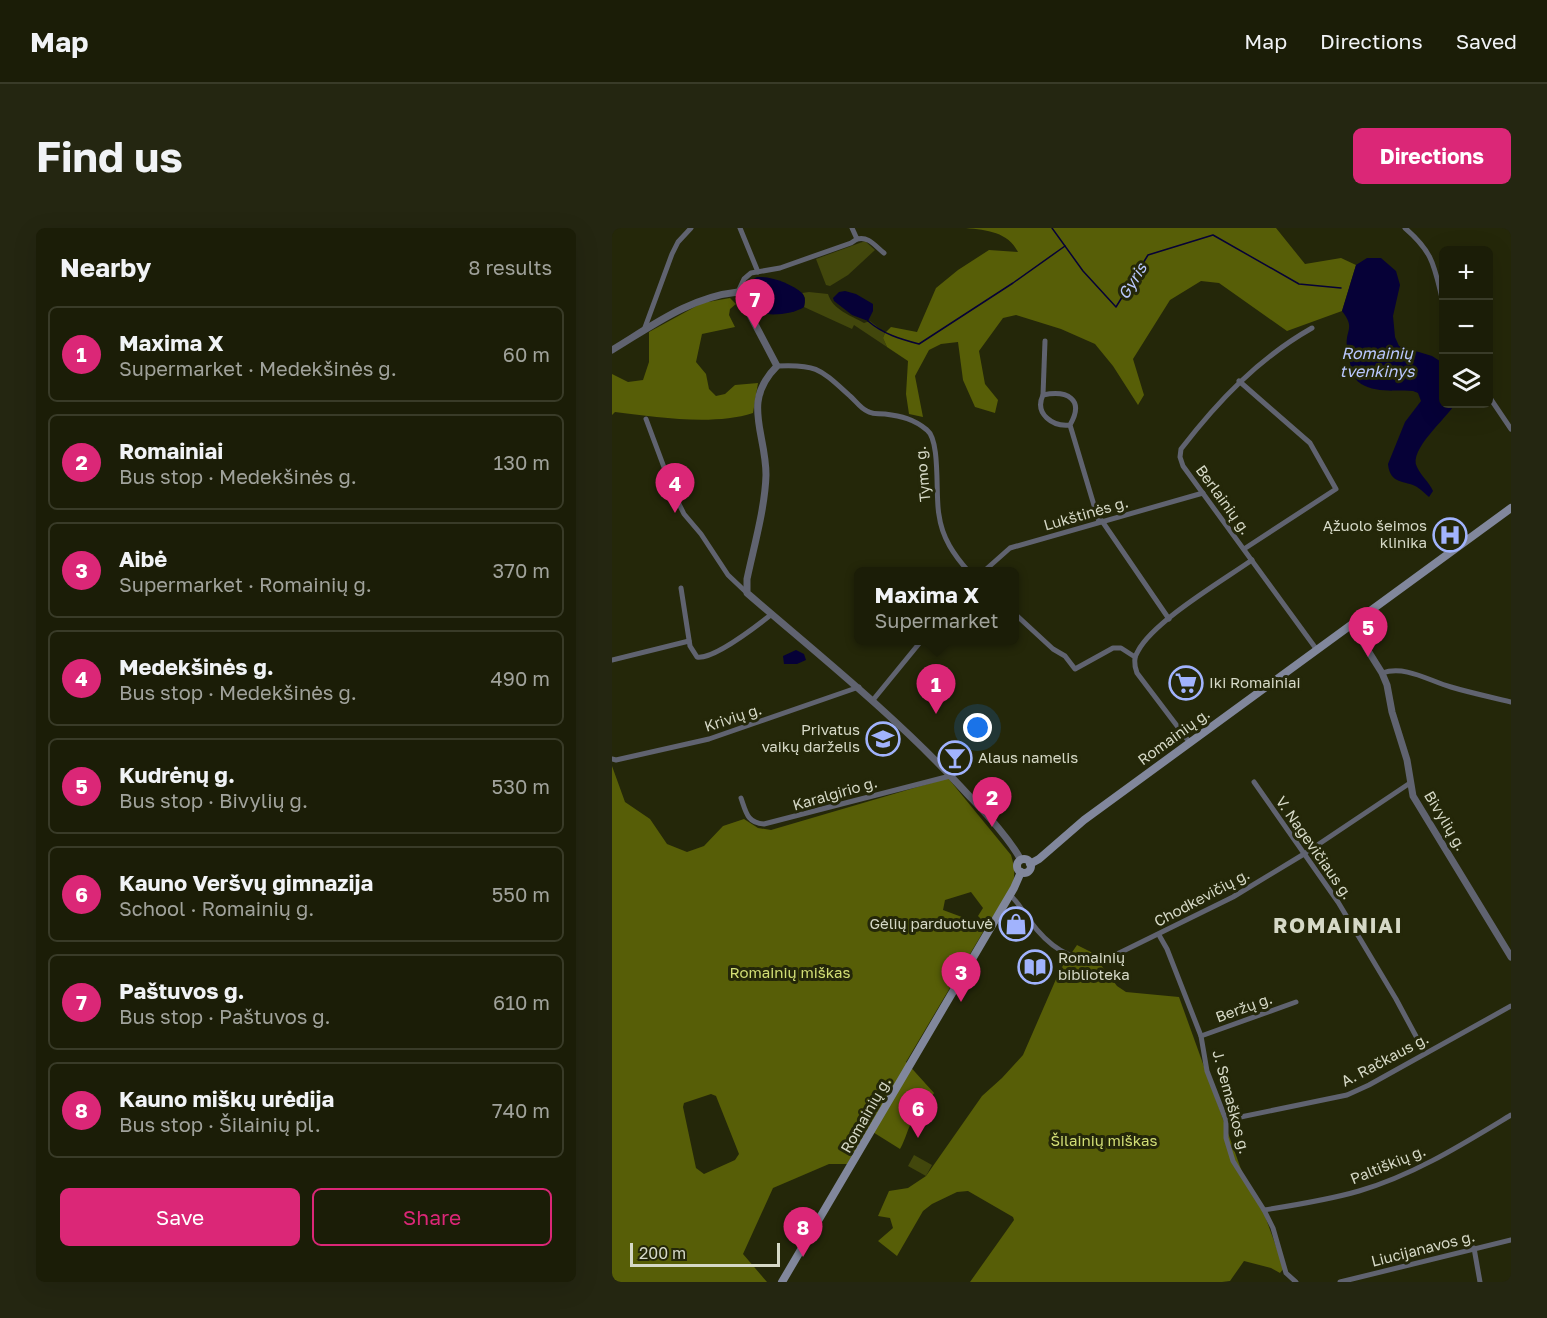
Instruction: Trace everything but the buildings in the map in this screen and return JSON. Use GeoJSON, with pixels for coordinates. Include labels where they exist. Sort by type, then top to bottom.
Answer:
{"type":"FeatureCollection","features":[{"type":"Feature","properties":{"kind":"main road","name":"Romainių g."},"geometry":{"type":"LineString","coordinates":[[1030,864],[1039,859],[1084,820],[1511,508]]}},
{"type":"Feature","properties":{"kind":"main road"},"geometry":{"type":"LineString","coordinates":[[1020,860],[1027,860],[1030,864],[1027,872],[1021,872],[1017,866],[1020,860]]}},
{"type":"Feature","properties":{"kind":"main road","name":"Romainių g."},"geometry":{"type":"LineString","coordinates":[[782,1282],[1010,895],[1021,872]]}},
{"type":"Feature","properties":{"kind":"street"},"geometry":{"type":"LineString","coordinates":[[644,331],[672,254],[678,242],[691,228]]}},
{"type":"Feature","properties":{"kind":"street"},"geometry":{"type":"LineString","coordinates":[[740,228],[758,272]]}},
{"type":"Feature","properties":{"kind":"street"},"geometry":{"type":"LineString","coordinates":[[852,228],[857,239]]}},
{"type":"Feature","properties":{"kind":"street"},"geometry":{"type":"LineString","coordinates":[[1405,228],[1421,242],[1430,255],[1442,300]]}},
{"type":"Feature","properties":{"kind":"street"},"geometry":{"type":"LineString","coordinates":[[738,292],[744,279],[751,273],[794,264],[857,239],[868,239],[884,253]]}},
{"type":"Feature","properties":{"kind":"street"},"geometry":{"type":"LineString","coordinates":[[612,350],[694,302],[716,295],[738,292]]}},
{"type":"Feature","properties":{"kind":"street"},"geometry":{"type":"LineString","coordinates":[[738,292],[777,366],[766,378],[757,400],[757,417],[766,474],[747,579],[747,592]]}},
{"type":"Feature","properties":{"kind":"street","name":"Berlainių g."},"geometry":{"type":"LineString","coordinates":[[1312,328],[1277,349],[1239,381],[1198,427],[1180,453],[1183,466],[1317,650]]}},
{"type":"Feature","properties":{"kind":"street"},"geometry":{"type":"LineString","coordinates":[[1045,341],[1043,395],[1040,401],[1042,413],[1050,422],[1070,425]]}},
{"type":"Feature","properties":{"kind":"street","name":"Tymo g."},"geometry":{"type":"LineString","coordinates":[[777,366],[813,367],[829,376],[867,412],[901,416],[930,431],[934,441],[939,516],[946,542],[965,567]]}},
{"type":"Feature","properties":{"kind":"street"},"geometry":{"type":"LineString","coordinates":[[1239,381],[1310,443],[1336,489],[1244,549]]}},
{"type":"Feature","properties":{"kind":"street"},"geometry":{"type":"LineString","coordinates":[[1043,395],[1062,394],[1071,397],[1075,404],[1074,418],[1070,425],[1100,522],[1169,619]]}},
{"type":"Feature","properties":{"kind":"street"},"geometry":{"type":"LineString","coordinates":[[1493,402],[1511,429]]}},
{"type":"Feature","properties":{"kind":"street"},"geometry":{"type":"LineString","coordinates":[[646,419],[674,494],[684,514],[701,534],[728,575],[873,700],[983,811],[1020,860]]}},
{"type":"Feature","properties":{"kind":"street","name":"Lukštinės g."},"geometry":{"type":"LineString","coordinates":[[989,567],[1010,548],[1203,494]]}},
{"type":"Feature","properties":{"kind":"street"},"geometry":{"type":"LineString","coordinates":[[1190,743],[1137,673],[1134,666],[1135,657],[1149,635],[1252,560]]}},
{"type":"Feature","properties":{"kind":"street"},"geometry":{"type":"LineString","coordinates":[[681,588],[689,641],[694,654],[702,658],[732,643],[772,614]]}},
{"type":"Feature","properties":{"kind":"street"},"geometry":{"type":"LineString","coordinates":[[1019,618],[1053,649],[1065,656],[1075,669],[1113,648],[1121,648],[1135,657]]}},
{"type":"Feature","properties":{"kind":"street","name":"Bivylių g."},"geometry":{"type":"LineString","coordinates":[[1352,625],[1388,685],[1395,726],[1407,760],[1410,783],[1416,801],[1511,957]]}},
{"type":"Feature","properties":{"kind":"street"},"geometry":{"type":"LineString","coordinates":[[612,660],[689,641]]}},
{"type":"Feature","properties":{"kind":"street"},"geometry":{"type":"LineString","coordinates":[[873,700],[918,645]]}},
{"type":"Feature","properties":{"kind":"street"},"geometry":{"type":"LineString","coordinates":[[1382,673],[1389,671],[1414,673],[1452,688],[1511,702]]}},
{"type":"Feature","properties":{"kind":"street","name":"Krivių g."},"geometry":{"type":"LineString","coordinates":[[612,759],[709,739],[859,687]]}},
{"type":"Feature","properties":{"kind":"street","name":"Karalgirio g."},"geometry":{"type":"LineString","coordinates":[[741,798],[748,818],[764,824],[950,776]]}},
{"type":"Feature","properties":{"kind":"street","name":"V. Nagevičiaus g."},"geometry":{"type":"LineString","coordinates":[[1254,782],[1343,911],[1396,999],[1425,1053]]}},
{"type":"Feature","properties":{"kind":"street","name":"Chodkevičių g."},"geometry":{"type":"LineString","coordinates":[[1010,895],[1019,903],[1029,919],[1049,942],[1069,955],[1090,962],[1114,956],[1233,897],[1304,854],[1410,783]]}},
{"type":"Feature","properties":{"kind":"street","name":"J. Semaškos g."},"geometry":{"type":"LineString","coordinates":[[1159,935],[1167,949],[1201,1036],[1207,1071],[1226,1120],[1226,1138],[1233,1161],[1264,1210],[1286,1273],[1296,1282]]}},
{"type":"Feature","properties":{"kind":"street","name":"Beržų g."},"geometry":{"type":"LineString","coordinates":[[1201,1036],[1296,1002]]}},
{"type":"Feature","properties":{"kind":"street","name":"A. Račkaus g."},"geometry":{"type":"LineString","coordinates":[[1226,1120],[1347,1095],[1511,1006]]}},
{"type":"Feature","properties":{"kind":"street","name":"Paltiškių g."},"geometry":{"type":"LineString","coordinates":[[1264,1210],[1360,1191],[1402,1175],[1452,1151],[1511,1115]]}},
{"type":"Feature","properties":{"kind":"street","name":"Liucijanavos g."},"geometry":{"type":"LineString","coordinates":[[1340,1282],[1511,1240]]}},
{"type":"Feature","properties":{"kind":"street"},"geometry":{"type":"LineString","coordinates":[[1474,1248],[1480,1282]]}},
{"type":"Feature","properties":{"kind":"green space"},"geometry":{"type":"Polygon","coordinates":[[[966,228],[1276,228],[1305,264],[1341,258],[1356,265],[1342,311],[1287,331],[1219,283],[1201,281],[1170,300],[1133,359],[1144,395],[1138,405],[1113,366],[1095,344],[1061,329],[1016,315],[1003,318],[979,351],[985,384],[998,400],[995,413],[975,407],[963,380],[958,342],[941,344],[929,350],[915,376],[923,417],[909,414],[906,394],[908,361],[887,347],[883,338],[885,333],[891,327],[917,332],[936,288],[958,270],[989,250],[1018,252],[1014,245],[1003,236],[989,231],[966,228]]]}},
{"type":"Feature","properties":{"kind":"green space"},"geometry":{"type":"Polygon","coordinates":[[[865,241],[875,250],[848,275],[830,286],[826,285],[816,259],[865,241]]]}},
{"type":"Feature","properties":{"kind":"green space"},"geometry":{"type":"Polygon","coordinates":[[[802,293],[828,294],[830,300],[843,312],[864,323],[870,321],[885,333],[883,338],[887,347],[854,325],[852,329],[804,307],[805,298],[802,293]]]}},
{"type":"Feature","properties":{"kind":"green space"},"geometry":{"type":"Polygon","coordinates":[[[730,298],[736,304],[730,309],[729,315],[735,327],[702,334],[696,362],[706,374],[709,389],[716,396],[725,394],[735,385],[758,383],[753,413],[703,420],[615,412],[612,415],[612,374],[628,382],[643,380],[649,362],[649,332],[702,303],[730,298]]]}},
{"type":"Feature","properties":{"kind":"green space","name":"Romainių miškas"},"geometry":{"type":"Polygon","coordinates":[[[612,766],[625,802],[650,819],[667,844],[687,852],[704,846],[723,826],[744,819],[758,828],[771,830],[948,778],[1011,855],[1014,866],[1013,883],[990,921],[983,921],[978,916],[983,908],[971,892],[945,900],[943,910],[978,923],[983,932],[906,1062],[934,1093],[912,1121],[900,1149],[868,1129],[847,1164],[829,1164],[773,1188],[743,1254],[767,1282],[612,1282],[612,766]],[[711,1094],[684,1103],[683,1107],[696,1168],[704,1174],[735,1160],[739,1154],[716,1096],[711,1094]]]}},
{"type":"Feature","properties":{"kind":"green space","name":"Šilainių miškas"},"geometry":{"type":"Polygon","coordinates":[[[1077,945],[1091,952],[1117,986],[1126,992],[1179,997],[1246,1183],[1265,1216],[1284,1268],[1280,1273],[1271,1268],[1244,1261],[1230,1281],[1222,1282],[970,1282],[1014,1220],[1013,1217],[968,1191],[957,1192],[923,1211],[897,1256],[878,1241],[893,1228],[890,1218],[878,1216],[889,1191],[908,1188],[926,1176],[982,1096],[1023,1055],[1060,970],[1077,945]]]}},
{"type":"Feature","properties":{"kind":"green space"},"geometry":{"type":"Polygon","coordinates":[[[914,1155],[932,1165],[926,1176],[908,1166],[914,1155]]]}},
{"type":"Feature","properties":{"kind":"water","name":"Romainių tvenkinys"},"geometry":{"type":"Polygon","coordinates":[[[1367,258],[1381,258],[1396,271],[1400,285],[1393,316],[1395,337],[1399,346],[1432,356],[1439,360],[1439,408],[1452,408],[1418,452],[1417,467],[1433,491],[1429,497],[1417,487],[1395,479],[1389,471],[1388,464],[1405,422],[1421,401],[1418,393],[1372,388],[1358,382],[1353,376],[1347,347],[1349,326],[1342,311],[1356,265],[1367,258]]]}},
{"type":"Feature","properties":{"kind":"water"},"geometry":{"type":"Polygon","coordinates":[[[757,277],[775,279],[798,290],[804,296],[804,307],[781,314],[758,312],[748,289],[752,280],[757,277]]]}},
{"type":"Feature","properties":{"kind":"water"},"geometry":{"type":"Polygon","coordinates":[[[839,292],[856,294],[873,304],[873,311],[868,321],[852,315],[834,301],[833,298],[839,292]]]}},
{"type":"Feature","properties":{"kind":"water"},"geometry":{"type":"Polygon","coordinates":[[[796,650],[804,654],[806,660],[797,664],[784,664],[783,656],[796,650]]]}},
{"type":"Feature","properties":{"kind":"waterway","name":"Gyris"},"geometry":{"type":"LineString","coordinates":[[1052,228],[1083,271],[1116,307],[1148,255],[1213,235],[1299,284],[1341,288]]}},
{"type":"Feature","properties":{"kind":"waterway"},"geometry":{"type":"LineString","coordinates":[[868,321],[886,333],[919,344],[1065,246]]}},
{"type":"Feature","properties":{"kind":"place","name":"Paštuvos g."},"geometry":{"type":"Point","coordinates":[755,329]}},
{"type":"Feature","properties":{"kind":"place","name":"Medekšinės g."},"geometry":{"type":"Point","coordinates":[675,513]}},
{"type":"Feature","properties":{"kind":"place","name":"Ąžuolo šeimos klinika"},"geometry":{"type":"Point","coordinates":[1450,535]}},
{"type":"Feature","properties":{"kind":"place","name":"Kudrėnų g."},"geometry":{"type":"Point","coordinates":[1368,657]}},
{"type":"Feature","properties":{"kind":"place","name":"Iki Romainiai"},"geometry":{"type":"Point","coordinates":[1186,683]}},
{"type":"Feature","properties":{"kind":"place","name":"Maxima X"},"geometry":{"type":"Point","coordinates":[936,714]}},
{"type":"Feature","properties":{"kind":"place","name":"Privatus vaikų darželis"},"geometry":{"type":"Point","coordinates":[883,739]}},
{"type":"Feature","properties":{"kind":"place","name":"Alaus namelis"},"geometry":{"type":"Point","coordinates":[955,758]}},
{"type":"Feature","properties":{"kind":"place","name":"Romainiai"},"geometry":{"type":"Point","coordinates":[992,827]}},
{"type":"Feature","properties":{"kind":"place","name":"Gėlių parduotuvė"},"geometry":{"type":"Point","coordinates":[1016,924]}},
{"type":"Feature","properties":{"kind":"place","name":"Romainių biblioteka"},"geometry":{"type":"Point","coordinates":[1035,967]}},
{"type":"Feature","properties":{"kind":"place","name":"Aibė"},"geometry":{"type":"Point","coordinates":[961,1002]}},
{"type":"Feature","properties":{"kind":"place","name":"Kauno Veršvų gimnazija"},"geometry":{"type":"Point","coordinates":[918,1138]}},
{"type":"Feature","properties":{"kind":"place","name":"Kauno miškų urėdija"},"geometry":{"type":"Point","coordinates":[803,1257]}},
{"type":"Feature","properties":{"kind":"district","name":"ROMAINIAI"},"geometry":{"type":"Point","coordinates":[1338,926]}}]}
